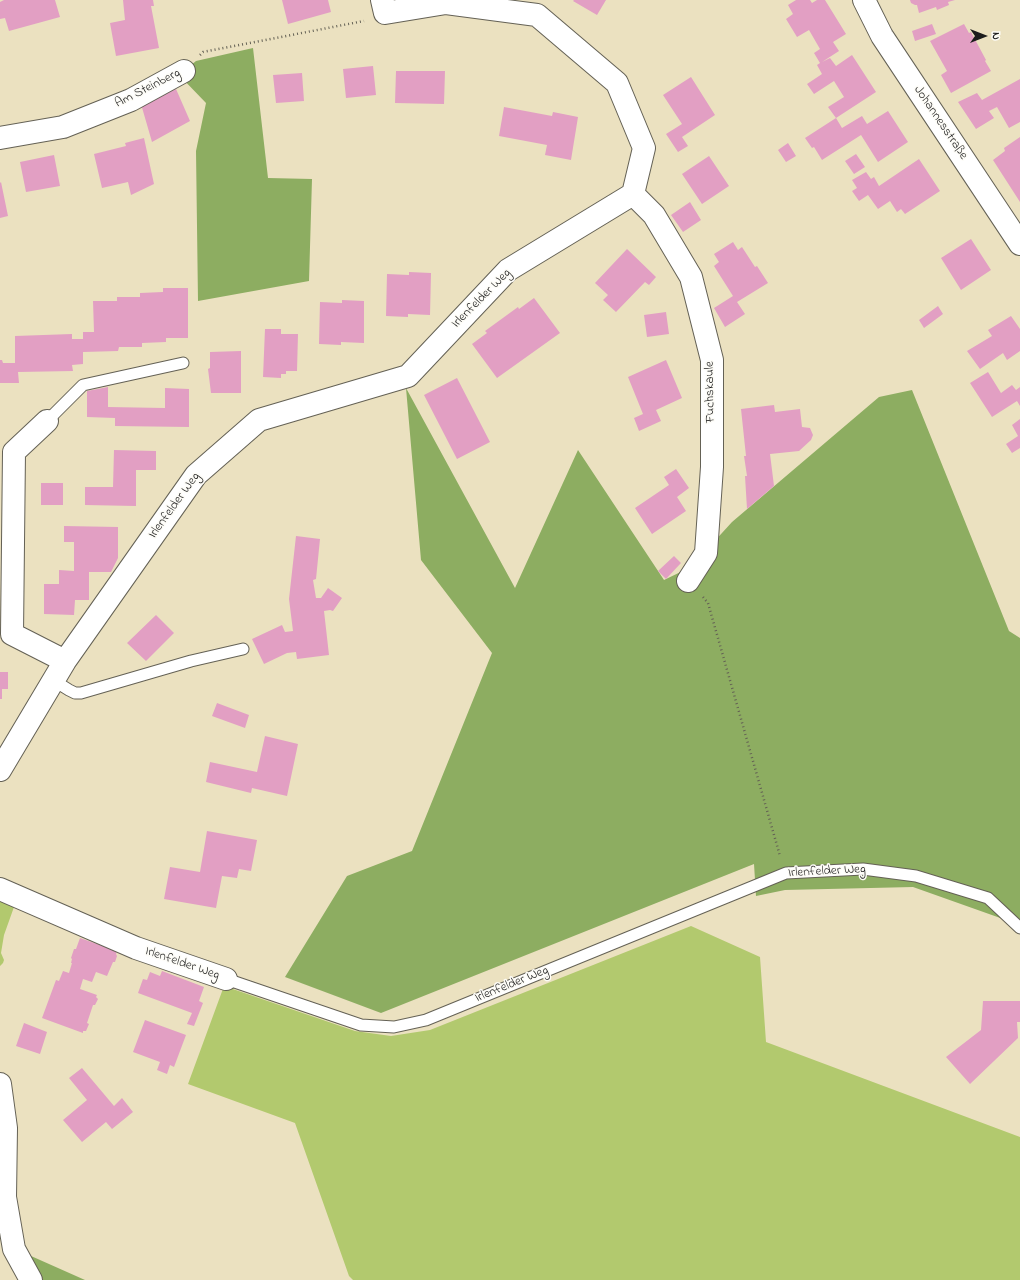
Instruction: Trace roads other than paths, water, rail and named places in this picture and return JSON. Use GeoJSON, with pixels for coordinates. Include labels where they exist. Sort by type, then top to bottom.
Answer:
{"type":"FeatureCollection","features":[{"type":"Feature","properties":{"kind":"street","name":"Johannesstraße"},"geometry":{"type":"LineString","coordinates":[[864,0],[882,36],[1020,244]]}},
{"type":"Feature","properties":{"kind":"street"},"geometry":{"type":"LineString","coordinates":[[383,6],[446,3],[537,15],[617,83],[644,148],[633,194]]}},
{"type":"Feature","properties":{"kind":"street","name":"Am Steinberg"},"geometry":{"type":"LineString","coordinates":[[0,138],[63,127],[131,100],[184,71]]}},
{"type":"Feature","properties":{"kind":"street","name":"Fuchskaule"},"geometry":{"type":"LineString","coordinates":[[633,194],[654,215],[691,277],[712,360],[712,467],[706,553],[688,581]]}},
{"type":"Feature","properties":{"kind":"street","name":"Irlenfelder Weg"},"geometry":{"type":"LineString","coordinates":[[0,770],[65,661],[196,475],[258,420],[408,376],[508,270],[633,194]]}},
{"type":"Feature","properties":{"kind":"street"},"geometry":{"type":"LineString","coordinates":[[47,421],[14,452],[6,634],[65,661]]}},
{"type":"Feature","properties":{"kind":"street","name":"Irlenfelder Weg"},"geometry":{"type":"LineString","coordinates":[[0,889],[136,948],[226,979]]}},
{"type":"Feature","properties":{"kind":"street"},"geometry":{"type":"LineString","coordinates":[[0,1084],[6,1128],[5,1197],[14,1249],[31,1280]]}},
{"type":"Feature","properties":{"kind":"lane"},"geometry":{"type":"LineString","coordinates":[[47,421],[83,385],[183,363]]}},
{"type":"Feature","properties":{"kind":"lane"},"geometry":{"type":"LineString","coordinates":[[53,680],[75,693],[81,693],[191,661],[243,649]]}},
{"type":"Feature","properties":{"kind":"lane","name":"Irlenfelder Weg"},"geometry":{"type":"LineString","coordinates":[[226,979],[361,1025],[394,1027],[426,1020],[786,873],[863,869],[916,876],[988,898],[1020,928]]}}]}
